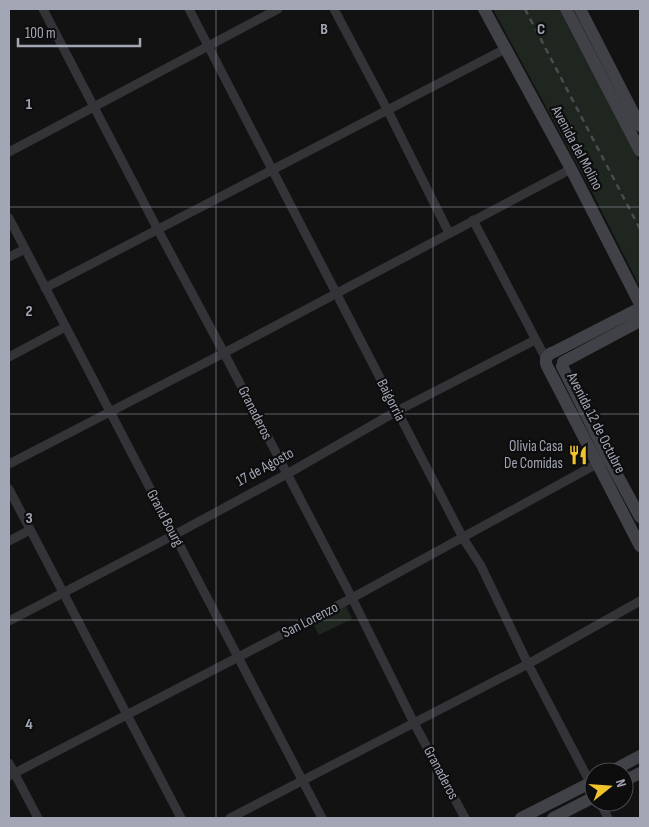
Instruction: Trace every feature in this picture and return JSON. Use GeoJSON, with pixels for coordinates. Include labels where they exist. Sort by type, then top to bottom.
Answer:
{"type":"FeatureCollection","features":[{"type":"Feature","properties":{"kind":"main road","name":"Avenida del Molino"},"geometry":{"type":"LineString","coordinates":[[484,9],[571,169],[640,304]]}},
{"type":"Feature","properties":{"kind":"main road"},"geometry":{"type":"LineString","coordinates":[[575,10],[638,131],[640,151]]}},
{"type":"Feature","properties":{"kind":"main road"},"geometry":{"type":"LineString","coordinates":[[555,361],[640,308]]}},
{"type":"Feature","properties":{"kind":"main road"},"geometry":{"type":"LineString","coordinates":[[555,361],[640,321]]}},
{"type":"Feature","properties":{"kind":"main road","name":"Avenida 12 de Octubre"},"geometry":{"type":"LineString","coordinates":[[555,361],[603,461],[640,546]]}},
{"type":"Feature","properties":{"kind":"main road","name":"Avenida 12 de Octubre"},"geometry":{"type":"LineString","coordinates":[[603,461],[640,517]]}},
{"type":"Feature","properties":{"kind":"main road"},"geometry":{"type":"LineString","coordinates":[[629,762],[640,756]]}},
{"type":"Feature","properties":{"kind":"main road"},"geometry":{"type":"LineString","coordinates":[[520,818],[584,788]]}},
{"type":"Feature","properties":{"kind":"main road"},"geometry":{"type":"LineString","coordinates":[[553,818],[584,802]]}},
{"type":"Feature","properties":{"kind":"street","name":"Granaderos"},"geometry":{"type":"LineString","coordinates":[[44,9],[465,818]]}},
{"type":"Feature","properties":{"kind":"street","name":"Baigorria"},"geometry":{"type":"LineString","coordinates":[[189,9],[463,538],[481,566],[528,664],[584,767]]}},
{"type":"Feature","properties":{"kind":"street"},"geometry":{"type":"LineString","coordinates":[[9,152],[278,9]]}},
{"type":"Feature","properties":{"kind":"street"},"geometry":{"type":"LineString","coordinates":[[334,9],[449,233]]}},
{"type":"Feature","properties":{"kind":"street"},"geometry":{"type":"LineString","coordinates":[[45,288],[505,49]]}},
{"type":"Feature","properties":{"kind":"street"},"geometry":{"type":"LineString","coordinates":[[9,464],[224,353],[571,169]]}},
{"type":"Feature","properties":{"kind":"street","name":"Grand Bourg"},"geometry":{"type":"LineString","coordinates":[[9,218],[322,818]]}},
{"type":"Feature","properties":{"kind":"street"},"geometry":{"type":"LineString","coordinates":[[473,220],[535,340],[555,361]]}},
{"type":"Feature","properties":{"kind":"street"},"geometry":{"type":"LineString","coordinates":[[9,257],[25,249]]}},
{"type":"Feature","properties":{"kind":"street"},"geometry":{"type":"LineString","coordinates":[[9,357],[65,326]]}},
{"type":"Feature","properties":{"kind":"street","name":"17 de Agosto"},"geometry":{"type":"LineString","coordinates":[[9,621],[287,474],[397,411],[535,340]]}},
{"type":"Feature","properties":{"kind":"street","name":"San Lorenzo"},"geometry":{"type":"LineString","coordinates":[[12,775],[352,598],[603,461]]}},
{"type":"Feature","properties":{"kind":"street"},"geometry":{"type":"LineString","coordinates":[[9,489],[181,818]]}},
{"type":"Feature","properties":{"kind":"street"},"geometry":{"type":"LineString","coordinates":[[9,541],[30,530]]}},
{"type":"Feature","properties":{"kind":"street"},"geometry":{"type":"LineString","coordinates":[[230,818],[528,664],[640,601]]}},
{"type":"Feature","properties":{"kind":"street"},"geometry":{"type":"LineString","coordinates":[[9,763],[12,775],[38,818]]}},
{"type":"Feature","properties":{"kind":"shaded area"},"geometry":{"type":"Polygon","coordinates":[[[493,9],[559,9],[640,163],[640,287],[593,194],[493,9]]]}},
{"type":"Feature","properties":{"kind":"shaded area"},"geometry":{"type":"Polygon","coordinates":[[[345,604],[352,619],[319,635],[311,620],[345,604]]]}},
{"type":"Feature","properties":{"kind":"railway"},"geometry":{"type":"LineString","coordinates":[[525,9],[640,229]]}},
{"type":"Feature","properties":{"kind":"place","name":"Olivia Casa De Comidas"},"geometry":{"type":"Point","coordinates":[578,455]}}]}
